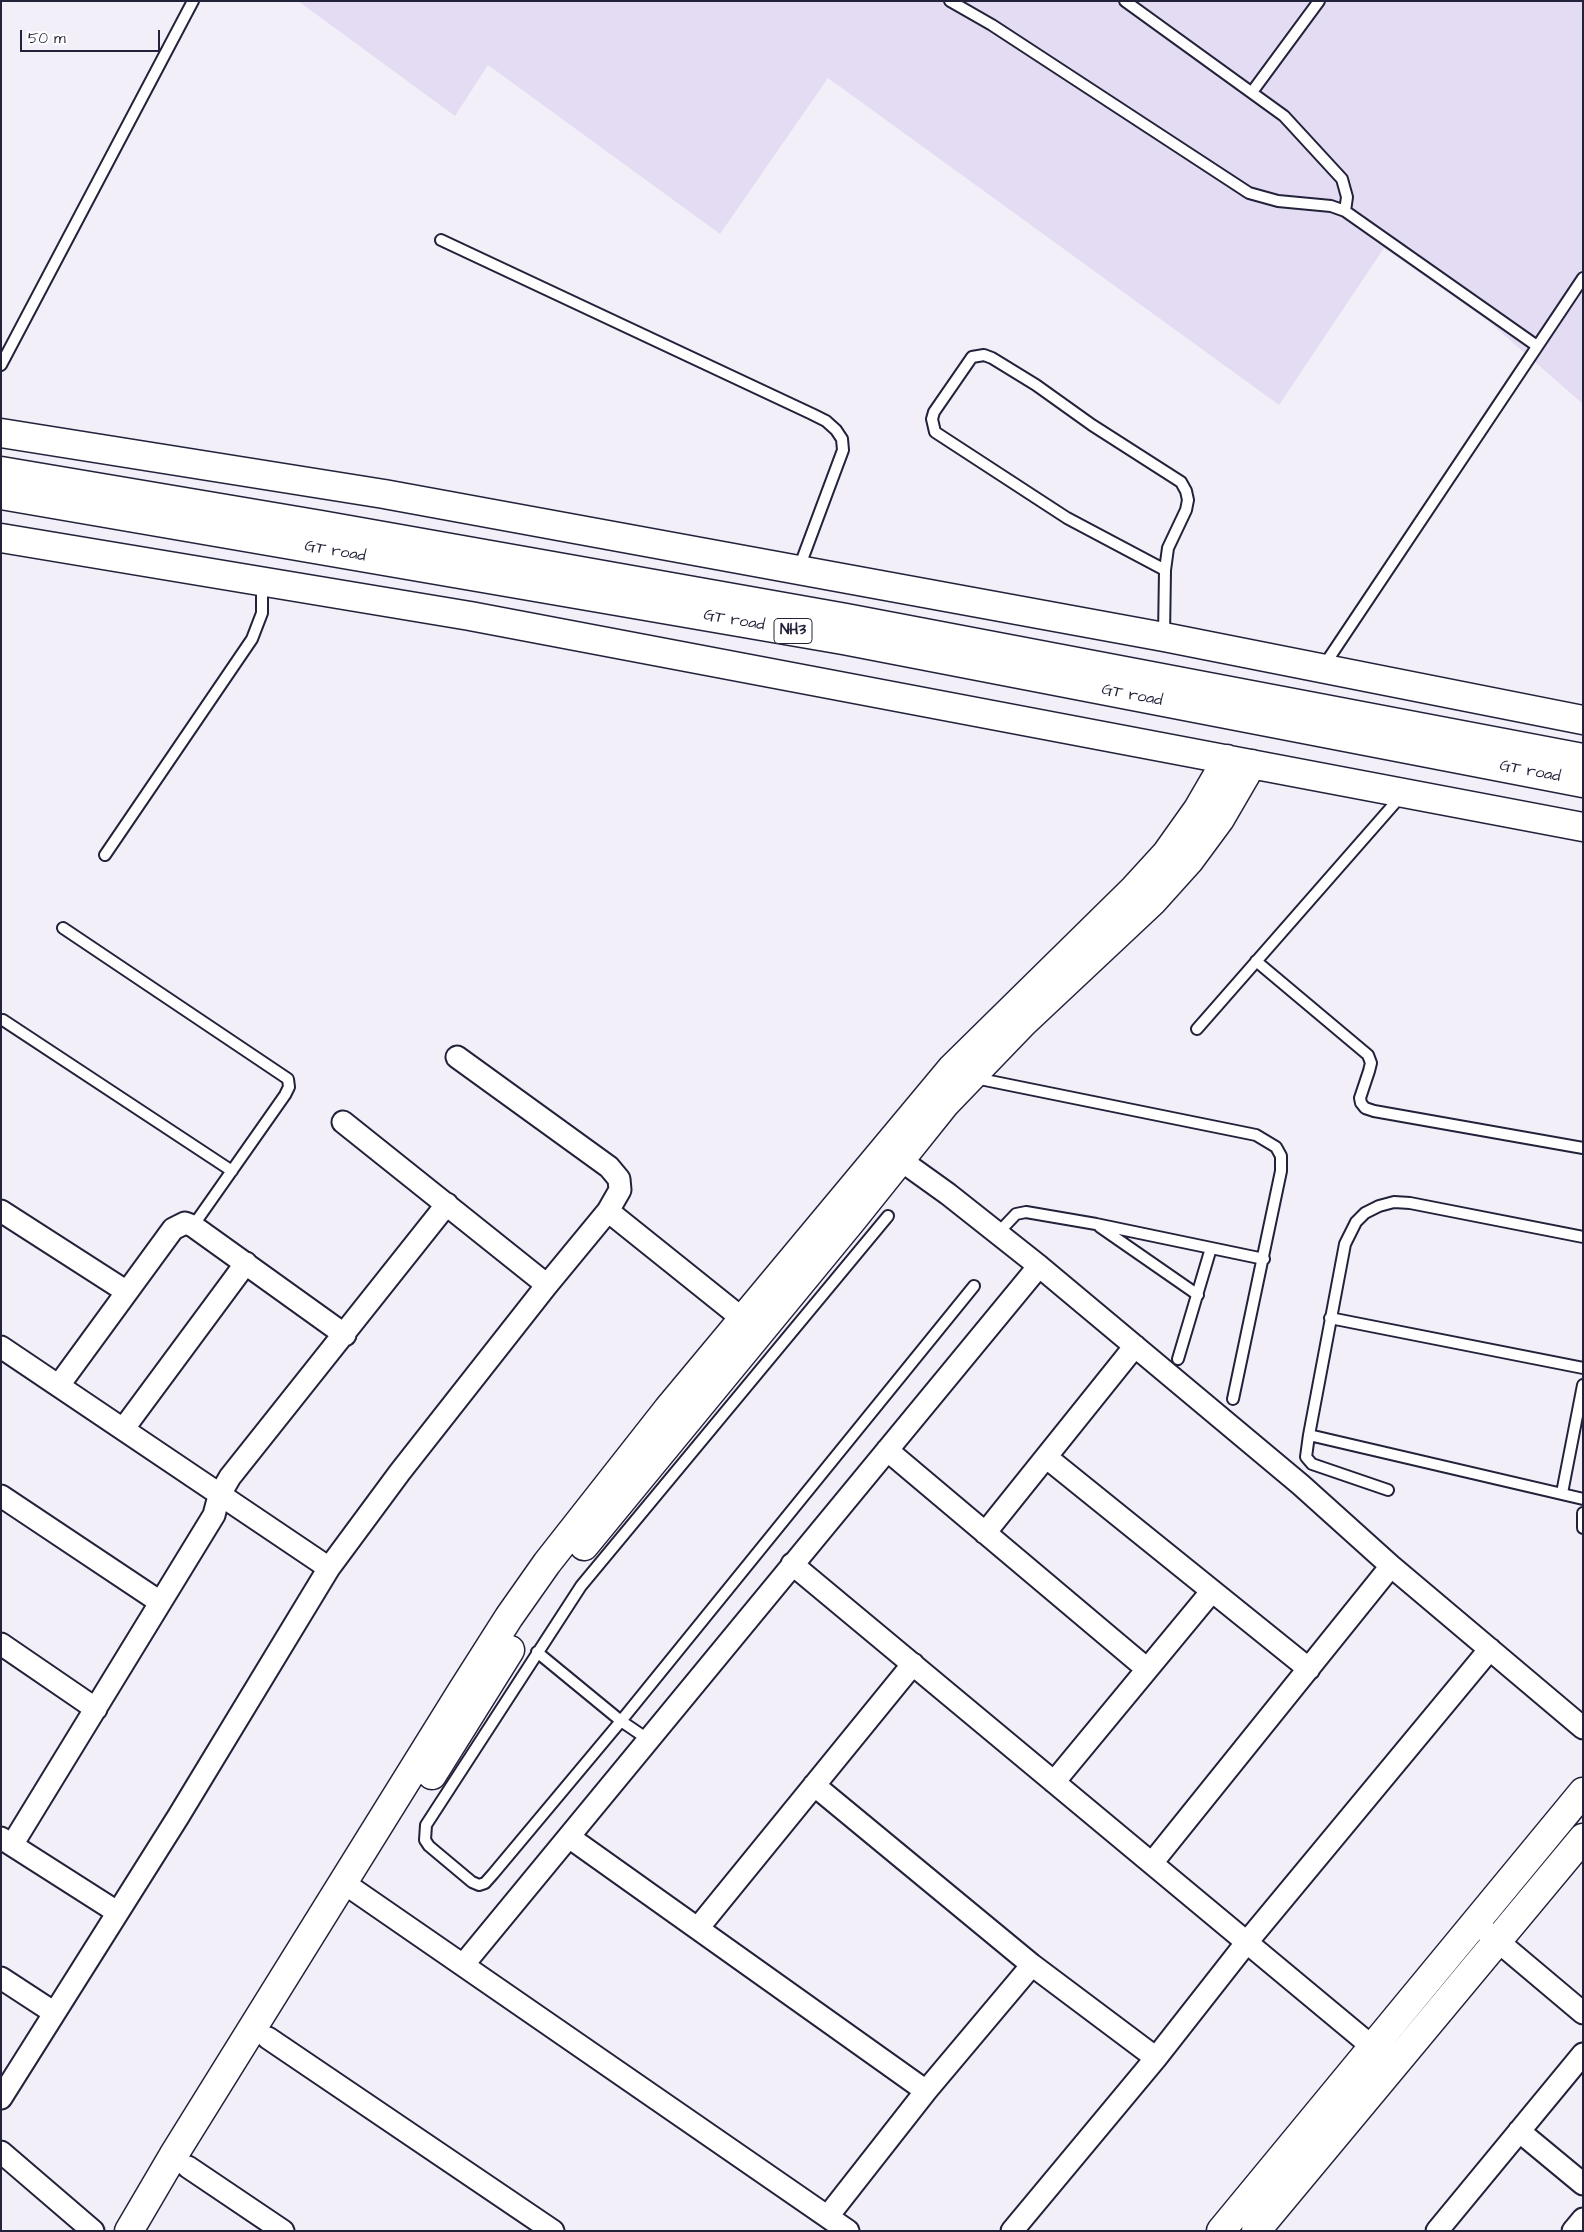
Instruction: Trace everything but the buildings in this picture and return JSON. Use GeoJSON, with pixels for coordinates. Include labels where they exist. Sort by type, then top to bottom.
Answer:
{"type":"FeatureCollection","features":[{"type":"Feature","properties":{"kind":"main road"},"geometry":{"type":"LineString","coordinates":[[1,433],[384,494],[799,569],[1164,637],[1583,720]]}},
{"type":"Feature","properties":{"kind":"main road","name":"GT road"},"geometry":{"type":"LineString","coordinates":[[1,471],[322,525],[846,618],[1583,758]]}},
{"type":"Feature","properties":{"kind":"main road","name":"GT road"},"geometry":{"type":"LineString","coordinates":[[1,495],[843,640],[1583,783]]}},
{"type":"Feature","properties":{"kind":"main road"},"geometry":{"type":"LineString","coordinates":[[1,538],[470,616],[1583,827]]}},
{"type":"Feature","properties":{"kind":"main road"},"geometry":{"type":"LineString","coordinates":[[892,1154],[945,1104],[1023,1023],[1154,901],[1189,861],[1220,819],[1239,762]]}},
{"type":"Feature","properties":{"kind":"main road"},"geometry":{"type":"LineString","coordinates":[[150,2231],[268,2038],[462,1691],[525,1594],[668,1409],[752,1326],[892,1154],[952,1068],[1134,889],[1166,854],[1198,809],[1239,762]]}},
{"type":"Feature","properties":{"kind":"main road"},"geometry":{"type":"LineString","coordinates":[[1256,2231],[1383,2056],[1475,1922],[1583,1792]]}},
{"type":"Feature","properties":{"kind":"main road"},"geometry":{"type":"LineString","coordinates":[[1221,2231],[1383,2056],[1496,1942],[1583,1838]]}},
{"type":"Feature","properties":{"kind":"main road"},"geometry":{"type":"LineString","coordinates":[[129,2231],[173,2156],[351,1888]]}},
{"type":"Feature","properties":{"kind":"street"},"geometry":{"type":"LineString","coordinates":[[1,2098],[178,1817],[329,1568],[400,1472],[608,1210],[620,1190],[619,1179],[609,1167],[458,1057]]}},
{"type":"Feature","properties":{"kind":"street"},"geometry":{"type":"LineString","coordinates":[[343,1122],[547,1285]]}},
{"type":"Feature","properties":{"kind":"street"},"geometry":{"type":"LineString","coordinates":[[892,1154],[948,1194],[1039,1266],[1301,1485],[1391,1566],[1583,1728]]}},
{"type":"Feature","properties":{"kind":"street"},"geometry":{"type":"LineString","coordinates":[[117,1912],[7,1841],[96,1709],[214,1515],[219,1496],[230,1477],[446,1204]]}},
{"type":"Feature","properties":{"kind":"street"},"geometry":{"type":"LineString","coordinates":[[608,1210],[752,1326]]}},
{"type":"Feature","properties":{"kind":"street"},"geometry":{"type":"LineString","coordinates":[[1,1211],[126,1292]]}},
{"type":"Feature","properties":{"kind":"street"},"geometry":{"type":"LineString","coordinates":[[59,1385],[173,1229],[185,1223],[193,1226],[345,1334]]}},
{"type":"Feature","properties":{"kind":"street"},"geometry":{"type":"LineString","coordinates":[[124,1428],[246,1263]]}},
{"type":"Feature","properties":{"kind":"street"},"geometry":{"type":"LineString","coordinates":[[463,1965],[1039,1266]]}},
{"type":"Feature","properties":{"kind":"street"},"geometry":{"type":"LineString","coordinates":[[985,1533],[1135,1346]]}},
{"type":"Feature","properties":{"kind":"street"},"geometry":{"type":"LineString","coordinates":[[1,1347],[124,1428],[219,1496],[329,1568]]}},
{"type":"Feature","properties":{"kind":"street"},"geometry":{"type":"LineString","coordinates":[[887,1450],[1147,1669]]}},
{"type":"Feature","properties":{"kind":"street"},"geometry":{"type":"LineString","coordinates":[[1046,1457],[1308,1669]]}},
{"type":"Feature","properties":{"kind":"street"},"geometry":{"type":"LineString","coordinates":[[1,1496],[160,1602]]}},
{"type":"Feature","properties":{"kind":"street"},"geometry":{"type":"LineString","coordinates":[[792,1564],[1383,2056]]}},
{"type":"Feature","properties":{"kind":"street"},"geometry":{"type":"LineString","coordinates":[[1152,1864],[1391,1566]]}},
{"type":"Feature","properties":{"kind":"street"},"geometry":{"type":"LineString","coordinates":[[1054,1782],[1212,1591]]}},
{"type":"Feature","properties":{"kind":"street"},"geometry":{"type":"LineString","coordinates":[[1,1644],[96,1709]]}},
{"type":"Feature","properties":{"kind":"street"},"geometry":{"type":"LineString","coordinates":[[1012,2231],[1156,2058],[1246,1942],[1490,1649]]}},
{"type":"Feature","properties":{"kind":"street"},"geometry":{"type":"LineString","coordinates":[[698,1928],[913,1664]]}},
{"type":"Feature","properties":{"kind":"street"},"geometry":{"type":"LineString","coordinates":[[814,1785],[1032,1964],[1156,2058]]}},
{"type":"Feature","properties":{"kind":"street"},"geometry":{"type":"LineString","coordinates":[[568,1837],[926,2090]]}},
{"type":"Feature","properties":{"kind":"street"},"geometry":{"type":"LineString","coordinates":[[351,1888],[848,2231]]}},
{"type":"Feature","properties":{"kind":"street"},"geometry":{"type":"LineString","coordinates":[[1475,1922],[1496,1942],[1583,2013]]}},
{"type":"Feature","properties":{"kind":"street"},"geometry":{"type":"LineString","coordinates":[[828,2216],[926,2090],[1032,1964]]}},
{"type":"Feature","properties":{"kind":"street"},"geometry":{"type":"LineString","coordinates":[[1,1978],[54,2012]]}},
{"type":"Feature","properties":{"kind":"street"},"geometry":{"type":"LineString","coordinates":[[268,2038],[552,2231]]}},
{"type":"Feature","properties":{"kind":"street"},"geometry":{"type":"LineString","coordinates":[[1437,2231],[1583,2054]]}},
{"type":"Feature","properties":{"kind":"street"},"geometry":{"type":"LineString","coordinates":[[1519,2131],[1583,2184]]}},
{"type":"Feature","properties":{"kind":"street"},"geometry":{"type":"LineString","coordinates":[[1,2152],[93,2231]]}},
{"type":"Feature","properties":{"kind":"street"},"geometry":{"type":"LineString","coordinates":[[188,2167],[283,2231]]}},
{"type":"Feature","properties":{"kind":"street"},"geometry":{"type":"LineString","coordinates":[[1573,2231],[1583,2219]]}},
{"type":"Feature","properties":{"kind":"lane"},"geometry":{"type":"LineString","coordinates":[[1,365],[194,1]]}},
{"type":"Feature","properties":{"kind":"lane"},"geometry":{"type":"LineString","coordinates":[[950,1],[992,25],[1248,192],[1278,201],[1331,206],[1345,211],[1537,346]]}},
{"type":"Feature","properties":{"kind":"lane"},"geometry":{"type":"LineString","coordinates":[[1126,1],[1284,116],[1342,178],[1348,197],[1345,211]]}},
{"type":"Feature","properties":{"kind":"lane"},"geometry":{"type":"LineString","coordinates":[[1252,92],[1318,1]]}},
{"type":"Feature","properties":{"kind":"lane"},"geometry":{"type":"LineString","coordinates":[[441,240],[812,414],[826,421],[836,430],[842,439],[843,450],[799,569]]}},
{"type":"Feature","properties":{"kind":"lane"},"geometry":{"type":"LineString","coordinates":[[1322,668],[1583,278]]}},
{"type":"Feature","properties":{"kind":"lane"},"geometry":{"type":"LineString","coordinates":[[1164,637],[1165,570],[1168,548],[1186,510],[1188,500],[1181,482],[1092,425],[1036,384],[992,358],[984,355],[972,357],[934,412],[932,420],[935,432],[1067,518],[1165,570]]}},
{"type":"Feature","properties":{"kind":"lane"},"geometry":{"type":"LineString","coordinates":[[105,855],[252,639],[262,613],[262,582]]}},
{"type":"Feature","properties":{"kind":"lane"},"geometry":{"type":"LineString","coordinates":[[1197,1029],[1403,793]]}},
{"type":"Feature","properties":{"kind":"lane"},"geometry":{"type":"LineString","coordinates":[[62,928],[288,1079],[289,1087],[285,1095],[193,1226]]}},
{"type":"Feature","properties":{"kind":"lane"},"geometry":{"type":"LineString","coordinates":[[1256,961],[1368,1055],[1371,1063],[1360,1098],[1365,1108],[1583,1148]]}},
{"type":"Feature","properties":{"kind":"lane"},"geometry":{"type":"LineString","coordinates":[[3,1020],[232,1171]]}},
{"type":"Feature","properties":{"kind":"lane"},"geometry":{"type":"LineString","coordinates":[[970,1077],[1256,1135],[1276,1147],[1281,1156],[1281,1171],[1233,1399]]}},
{"type":"Feature","properties":{"kind":"lane"},"geometry":{"type":"LineString","coordinates":[[1388,1490],[1312,1464],[1306,1457],[1345,1244],[1356,1222],[1365,1213],[1379,1206],[1394,1202],[1583,1237]]}},
{"type":"Feature","properties":{"kind":"lane"},"geometry":{"type":"LineString","coordinates":[[998,1233],[1016,1214],[1026,1212],[1096,1224],[1264,1259]]}},
{"type":"Feature","properties":{"kind":"lane"},"geometry":{"type":"LineString","coordinates":[[888,1216],[581,1586],[426,1825],[424,1833],[425,1840],[429,1846],[472,1882],[479,1885],[485,1883],[493,1874],[621,1721],[974,1286]]}},
{"type":"Feature","properties":{"kind":"lane"},"geometry":{"type":"LineString","coordinates":[[1096,1224],[1198,1295]]}},
{"type":"Feature","properties":{"kind":"lane"},"geometry":{"type":"LineString","coordinates":[[1178,1359],[1211,1248]]}},
{"type":"Feature","properties":{"kind":"lane"},"geometry":{"type":"LineString","coordinates":[[1330,1318],[1583,1368]]}},
{"type":"Feature","properties":{"kind":"lane"},"geometry":{"type":"LineString","coordinates":[[1562,1494],[1583,1385]]}},
{"type":"Feature","properties":{"kind":"lane"},"geometry":{"type":"LineString","coordinates":[[1309,1435],[1583,1499]]}},
{"type":"Feature","properties":{"kind":"lane"},"geometry":{"type":"LineString","coordinates":[[1583,1513],[1583,1528]]}},
{"type":"Feature","properties":{"kind":"lane"},"geometry":{"type":"LineString","coordinates":[[537,1652],[621,1721],[649,1740]]}},
{"type":"Feature","properties":{"kind":"shaded area"},"geometry":{"type":"Polygon","coordinates":[[[298,1],[1583,1],[1583,404],[1488,321],[1384,248],[1279,405],[828,78],[720,234],[488,65],[455,116],[298,1]]]}}]}
